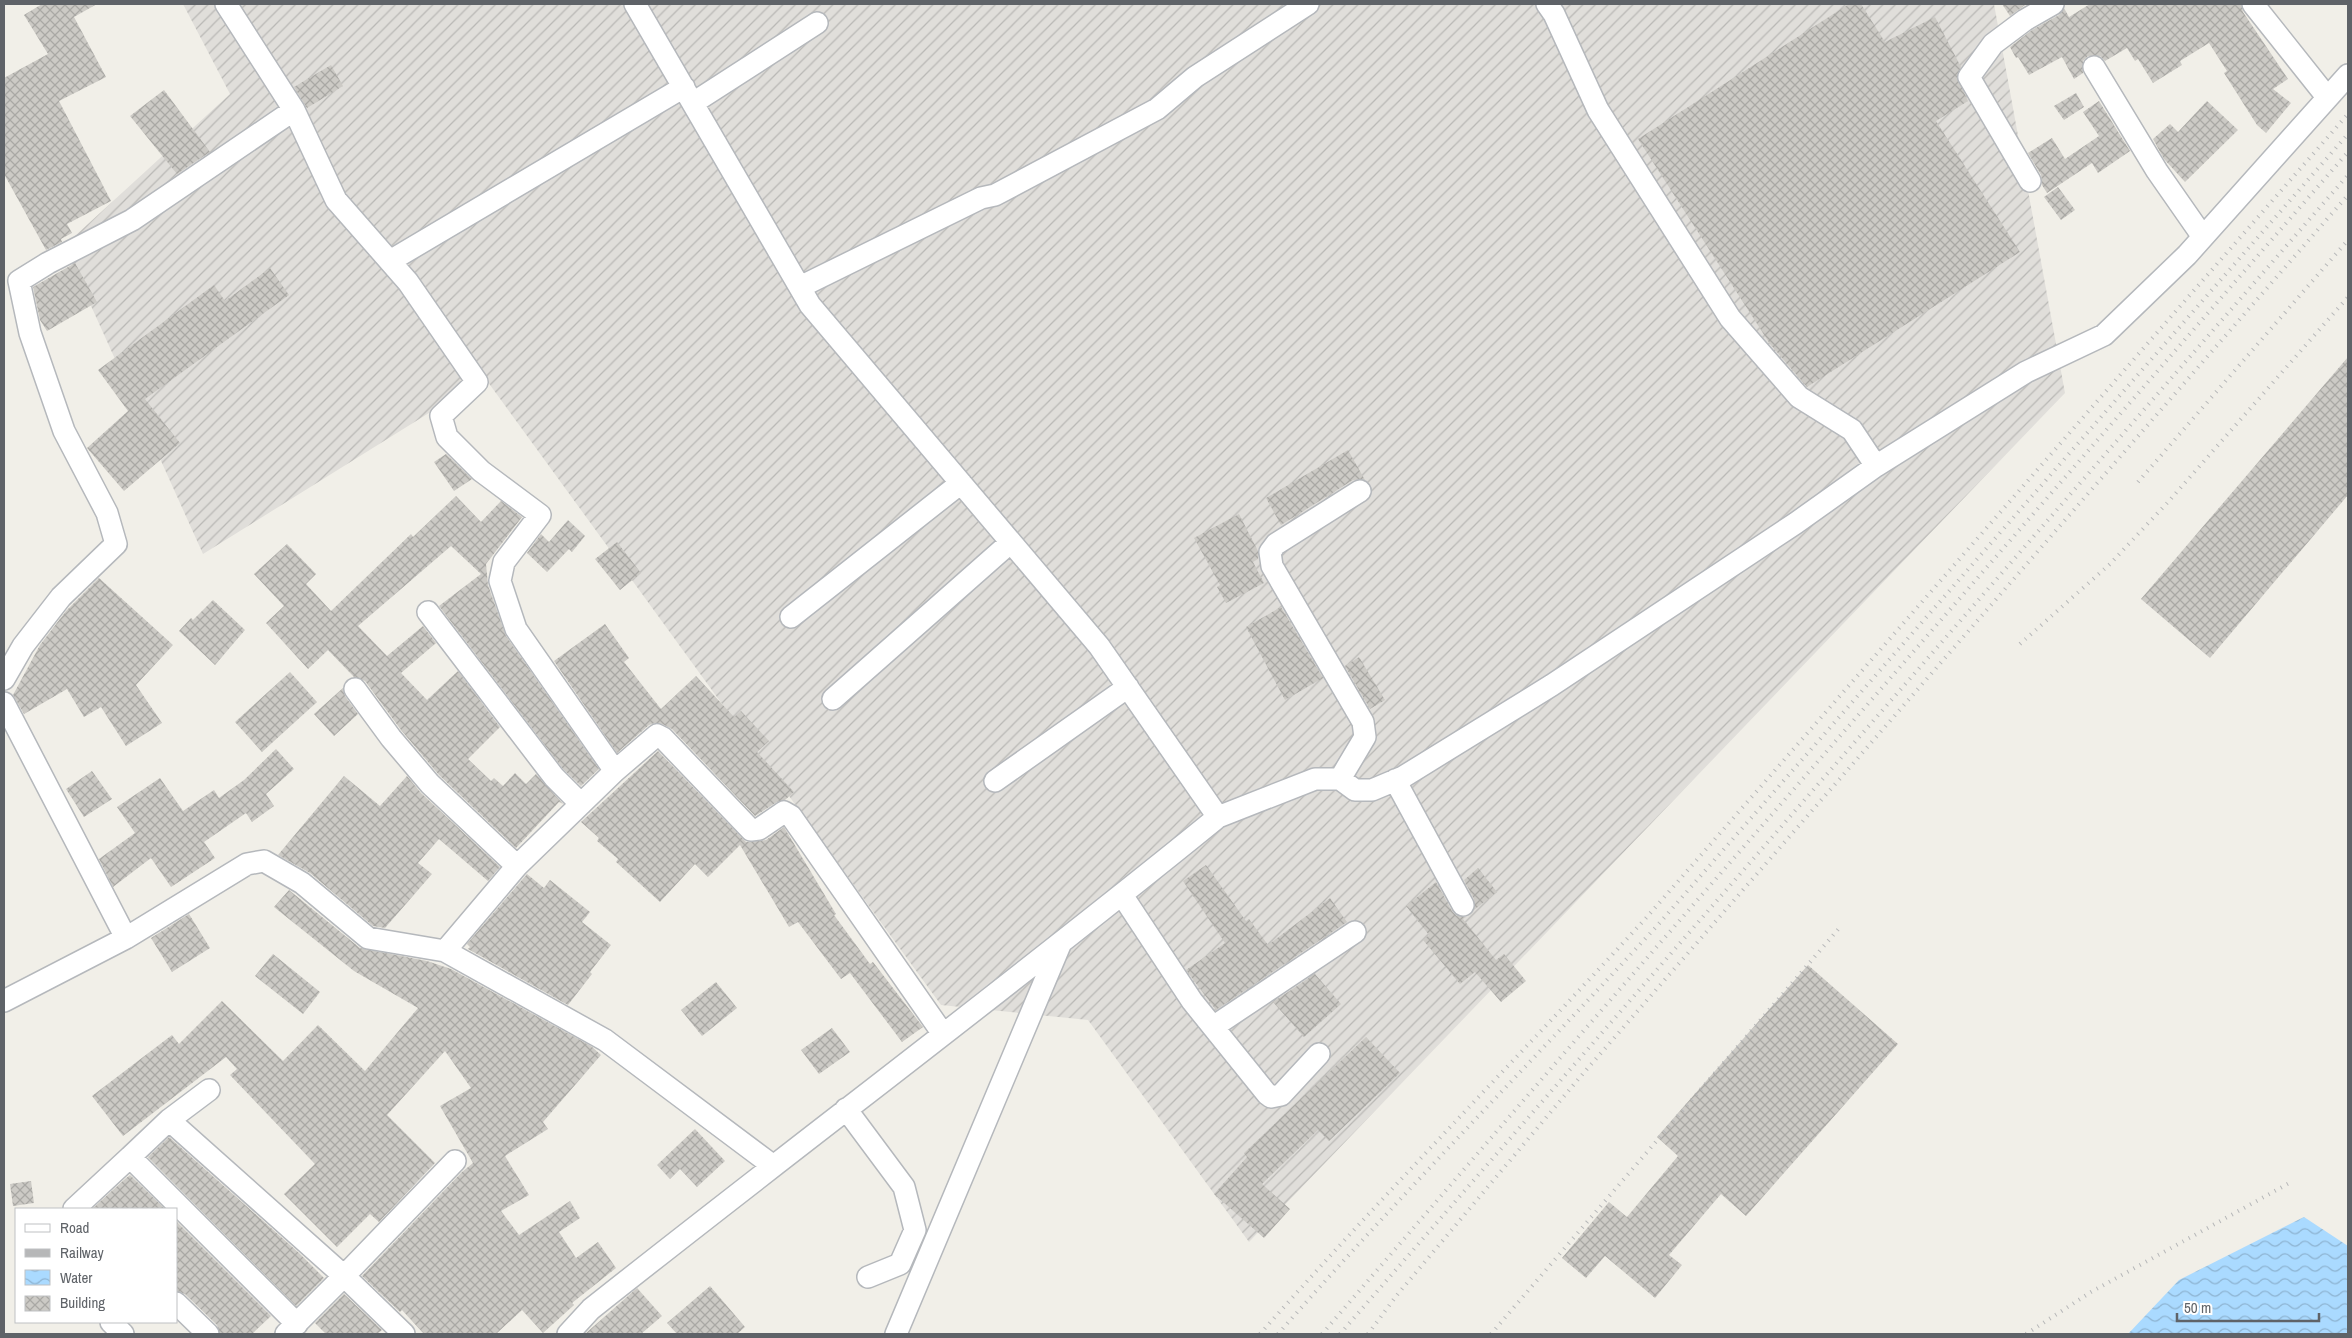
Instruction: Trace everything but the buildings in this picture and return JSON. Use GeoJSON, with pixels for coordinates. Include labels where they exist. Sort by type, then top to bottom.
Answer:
{"type":"FeatureCollection","features":[{"type":"Feature","properties":{"kind":"street"},"geometry":{"type":"LineString","coordinates":[[226,4],[294,110],[336,200],[408,282],[477,382],[441,416],[447,437],[481,471],[540,515],[504,562],[500,581],[516,629],[615,771]]}},
{"type":"Feature","properties":{"kind":"street"},"geometry":{"type":"LineString","coordinates":[[635,4],[810,305],[1099,646],[1218,817]]}},
{"type":"Feature","properties":{"kind":"street"},"geometry":{"type":"LineString","coordinates":[[800,287],[980,198],[995,196],[1157,109],[1196,76],[1308,4]]}},
{"type":"Feature","properties":{"kind":"street"},"geometry":{"type":"LineString","coordinates":[[1547,4],[1598,110],[1730,318],[1799,397],[1852,430],[1876,466]]}},
{"type":"Feature","properties":{"kind":"street"},"geometry":{"type":"LineString","coordinates":[[2030,181],[1969,77],[1993,44],[2025,20],[2053,4]]}},
{"type":"Feature","properties":{"kind":"street"},"geometry":{"type":"LineString","coordinates":[[2253,4],[2328,97]]}},
{"type":"Feature","properties":{"kind":"street"},"geometry":{"type":"LineString","coordinates":[[390,261],[817,23]]}},
{"type":"Feature","properties":{"kind":"street"},"geometry":{"type":"LineString","coordinates":[[2094,68],[2157,170],[2203,237]]}},
{"type":"Feature","properties":{"kind":"street"},"geometry":{"type":"LineString","coordinates":[[568,1334],[591,1309],[772,1165],[1060,945],[1218,817],[1315,779],[1340,779],[1355,790],[1372,790],[1395,780],[1552,686],[1796,523],[1876,466],[2026,372],[2104,335],[2203,237],[2348,75]]}},
{"type":"Feature","properties":{"kind":"street"},"geometry":{"type":"LineString","coordinates":[[4,679],[23,646],[61,597],[116,544],[107,513],[64,431],[12,286],[48,263],[132,220],[294,110]]}},
{"type":"Feature","properties":{"kind":"street"},"geometry":{"type":"LineString","coordinates":[[791,616],[961,483]]}},
{"type":"Feature","properties":{"kind":"street"},"geometry":{"type":"LineString","coordinates":[[1340,779],[1365,737],[1366,730],[1272,566],[1270,552],[1276,544],[1360,491]]}},
{"type":"Feature","properties":{"kind":"street"},"geometry":{"type":"LineString","coordinates":[[834,699],[1011,542]]}},
{"type":"Feature","properties":{"kind":"street"},"geometry":{"type":"LineString","coordinates":[[428,612],[554,777],[581,804]]}},
{"type":"Feature","properties":{"kind":"street"},"geometry":{"type":"LineString","coordinates":[[995,781],[1128,687]]}},
{"type":"Feature","properties":{"kind":"street"},"geometry":{"type":"LineString","coordinates":[[355,689],[391,738],[430,784],[517,866]]}},
{"type":"Feature","properties":{"kind":"street"},"geometry":{"type":"LineString","coordinates":[[4,703],[126,938]]}},
{"type":"Feature","properties":{"kind":"street"},"geometry":{"type":"LineString","coordinates":[[445,951],[517,866],[615,771],[657,735],[751,830],[759,829],[784,812],[790,816],[943,1034]]}},
{"type":"Feature","properties":{"kind":"street"},"geometry":{"type":"LineString","coordinates":[[1395,780],[1463,905]]}},
{"type":"Feature","properties":{"kind":"street"},"geometry":{"type":"LineString","coordinates":[[4,1001],[126,938],[246,864],[264,861],[302,883],[368,938],[445,951],[605,1040],[772,1165]]}},
{"type":"Feature","properties":{"kind":"street"},"geometry":{"type":"LineString","coordinates":[[1122,895],[1192,1001],[1271,1097],[1281,1094],[1319,1054]]}},
{"type":"Feature","properties":{"kind":"street"},"geometry":{"type":"LineString","coordinates":[[1213,1027],[1355,932]]}},
{"type":"Feature","properties":{"kind":"street"},"geometry":{"type":"LineString","coordinates":[[896,1334],[1060,945]]}},
{"type":"Feature","properties":{"kind":"street"},"geometry":{"type":"LineString","coordinates":[[77,1208],[170,1120],[210,1090]]}},
{"type":"Feature","properties":{"kind":"street"},"geometry":{"type":"LineString","coordinates":[[846,1109],[904,1187],[915,1230],[900,1264],[868,1277]]}},
{"type":"Feature","properties":{"kind":"street"},"geometry":{"type":"LineString","coordinates":[[170,1120],[344,1276],[404,1334]]}},
{"type":"Feature","properties":{"kind":"street"},"geometry":{"type":"LineString","coordinates":[[130,1157],[178,1208]]}},
{"type":"Feature","properties":{"kind":"street"},"geometry":{"type":"LineString","coordinates":[[178,1208],[291,1329],[455,1162]]}},
{"type":"Feature","properties":{"kind":"street"},"geometry":{"type":"LineString","coordinates":[[178,1305],[208,1334]]}},
{"type":"Feature","properties":{"kind":"street"},"geometry":{"type":"LineString","coordinates":[[112,1323],[123,1334]]}},
{"type":"Feature","properties":{"kind":"shaded area"},"geometry":{"type":"Polygon","coordinates":[[[183,4],[1994,4],[2065,393],[1249,1242],[1088,1020],[941,1005],[485,378],[203,554],[64,246],[230,94],[183,4]]]}},
{"type":"Feature","properties":{"kind":"water"},"geometry":{"type":"Polygon","coordinates":[[[2304,1217],[2348,1246],[2348,1334],[2128,1334],[2179,1280],[2304,1217]]]}},
{"type":"Feature","properties":{"kind":"railway"},"geometry":{"type":"LineString","coordinates":[[1260,1334],[1355,1229],[1646,918],[2348,114]]}},
{"type":"Feature","properties":{"kind":"railway"},"geometry":{"type":"LineString","coordinates":[[1278,1334],[1418,1180],[1656,927],[2348,134]]}},
{"type":"Feature","properties":{"kind":"railway"},"geometry":{"type":"LineString","coordinates":[[1322,1334],[2348,152]]}},
{"type":"Feature","properties":{"kind":"railway"},"geometry":{"type":"LineString","coordinates":[[1340,1334],[2348,175]]}},
{"type":"Feature","properties":{"kind":"railway"},"geometry":{"type":"LineString","coordinates":[[1368,1334],[1397,1295],[1581,1076],[2348,195]]}},
{"type":"Feature","properties":{"kind":"railway"},"geometry":{"type":"LineString","coordinates":[[2138,482],[2348,240]]}},
{"type":"Feature","properties":{"kind":"railway"},"geometry":{"type":"LineString","coordinates":[[2020,644],[2110,564],[2169,501],[2348,297]]}},
{"type":"Feature","properties":{"kind":"railway"},"geometry":{"type":"LineString","coordinates":[[1491,1334],[1841,926]]}},
{"type":"Feature","properties":{"kind":"railway"},"geometry":{"type":"LineString","coordinates":[[2026,1334],[2091,1292],[2293,1181]]}}]}
